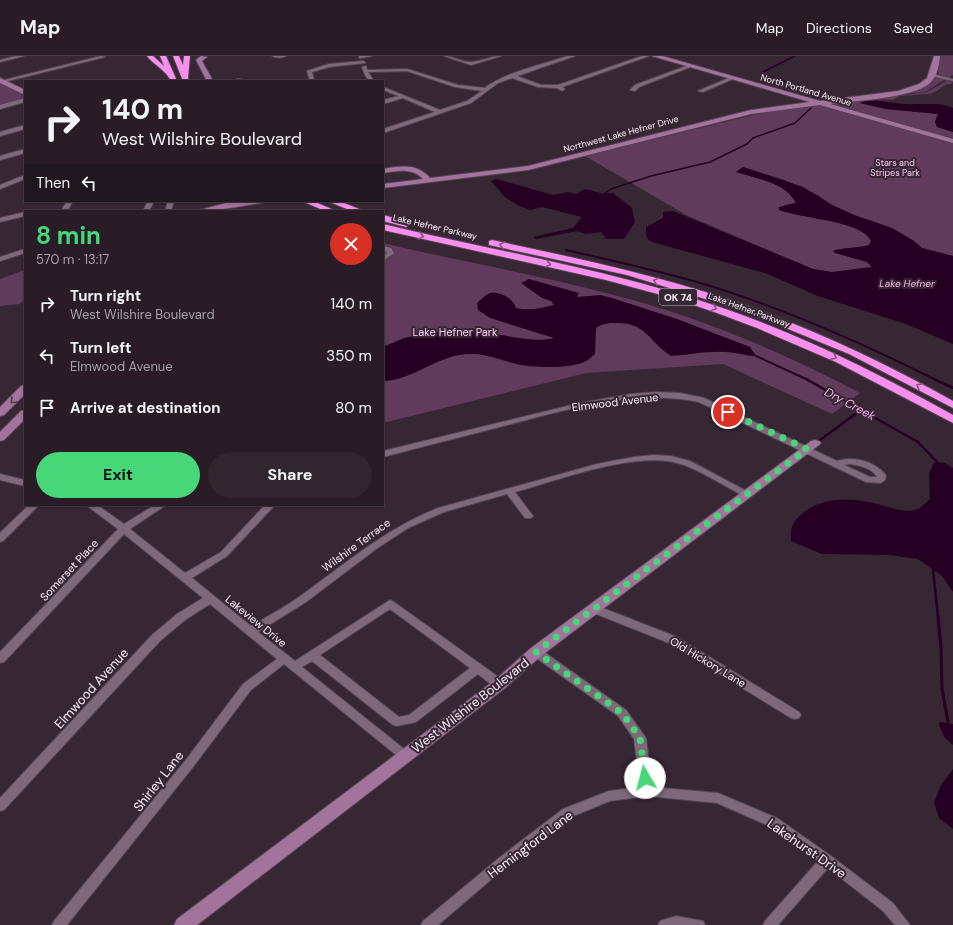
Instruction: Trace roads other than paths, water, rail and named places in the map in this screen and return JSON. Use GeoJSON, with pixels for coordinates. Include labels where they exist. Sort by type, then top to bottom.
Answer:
{"type":"FeatureCollection","features":[{"type":"Feature","properties":{"kind":"highway"},"geometry":{"type":"LineString","coordinates":[[150,56],[156,63],[170,73]]}},
{"type":"Feature","properties":{"kind":"highway"},"geometry":{"type":"LineString","coordinates":[[163,56],[174,80]]}},
{"type":"Feature","properties":{"kind":"highway"},"geometry":{"type":"LineString","coordinates":[[176,56],[186,80]]}},
{"type":"Feature","properties":{"kind":"highway"},"geometry":{"type":"LineString","coordinates":[[186,80],[187,56]]}},
{"type":"Feature","properties":{"kind":"highway"},"geometry":{"type":"LineString","coordinates":[[309,202],[329,210]]}},
{"type":"Feature","properties":{"kind":"highway"},"geometry":{"type":"LineString","coordinates":[[334,202],[357,210]]}},
{"type":"Feature","properties":{"kind":"highway","name":"Lake Hefner Parkway"},"geometry":{"type":"LineString","coordinates":[[384,218],[629,274],[728,303],[800,330],[856,354],[953,405]]}},
{"type":"Feature","properties":{"kind":"highway","name":"Lake Hefner Parkway"},"geometry":{"type":"LineString","coordinates":[[384,227],[608,278],[719,310],[783,334],[837,358],[890,384],[953,420]]}},
{"type":"Feature","properties":{"kind":"street"},"geometry":{"type":"LineString","coordinates":[[0,61],[22,56]]}},
{"type":"Feature","properties":{"kind":"street"},"geometry":{"type":"LineString","coordinates":[[1,81],[102,56]]}},
{"type":"Feature","properties":{"kind":"street"},"geometry":{"type":"LineString","coordinates":[[205,56],[199,60],[209,80]]}},
{"type":"Feature","properties":{"kind":"street"},"geometry":{"type":"LineString","coordinates":[[274,56],[284,56]]}},
{"type":"Feature","properties":{"kind":"street"},"geometry":{"type":"LineString","coordinates":[[312,80],[309,71],[370,56]]}},
{"type":"Feature","properties":{"kind":"street"},"geometry":{"type":"LineString","coordinates":[[446,56],[471,64],[499,56]]}},
{"type":"Feature","properties":{"kind":"street"},"geometry":{"type":"LineString","coordinates":[[384,131],[470,102],[495,82],[573,56]]}},
{"type":"Feature","properties":{"kind":"street"},"geometry":{"type":"LineString","coordinates":[[511,76],[540,86],[560,88],[647,56]]}},
{"type":"Feature","properties":{"kind":"street","name":"North Portland Avenue"},"geometry":{"type":"LineString","coordinates":[[655,56],[953,141]]}},
{"type":"Feature","properties":{"kind":"street"},"geometry":{"type":"LineString","coordinates":[[937,56],[934,76],[953,80]]}},
{"type":"Feature","properties":{"kind":"street"},"geometry":{"type":"LineString","coordinates":[[361,58],[371,80]]}},
{"type":"Feature","properties":{"kind":"street"},"geometry":{"type":"LineString","coordinates":[[633,90],[636,86],[691,66]]}},
{"type":"Feature","properties":{"kind":"street"},"geometry":{"type":"LineString","coordinates":[[366,71],[406,70],[457,86],[485,90]]}},
{"type":"Feature","properties":{"kind":"street","name":"Northwest Lake Hefner Drive"},"geometry":{"type":"LineString","coordinates":[[384,186],[536,166],[739,114],[818,102],[902,92],[923,85],[934,76]]}},
{"type":"Feature","properties":{"kind":"street"},"geometry":{"type":"LineString","coordinates":[[701,90],[733,78]]}},
{"type":"Feature","properties":{"kind":"street"},"geometry":{"type":"LineString","coordinates":[[1,81],[24,92]]}},
{"type":"Feature","properties":{"kind":"street"},"geometry":{"type":"LineString","coordinates":[[384,88],[441,112]]}},
{"type":"Feature","properties":{"kind":"street"},"geometry":{"type":"LineString","coordinates":[[384,102],[402,96]]}},
{"type":"Feature","properties":{"kind":"street"},"geometry":{"type":"LineString","coordinates":[[0,107],[24,100]]}},
{"type":"Feature","properties":{"kind":"street"},"geometry":{"type":"LineString","coordinates":[[0,134],[24,127]]}},
{"type":"Feature","properties":{"kind":"street"},"geometry":{"type":"LineString","coordinates":[[0,158],[24,151]]}},
{"type":"Feature","properties":{"kind":"street"},"geometry":{"type":"LineString","coordinates":[[384,171],[405,168],[416,169],[422,172],[429,180]]}},
{"type":"Feature","properties":{"kind":"street"},"geometry":{"type":"LineString","coordinates":[[0,187],[24,177]]}},
{"type":"Feature","properties":{"kind":"street"},"geometry":{"type":"LineString","coordinates":[[204,210],[230,204],[251,202]]}},
{"type":"Feature","properties":{"kind":"street"},"geometry":{"type":"LineString","coordinates":[[223,210],[257,202]]}},
{"type":"Feature","properties":{"kind":"street"},"geometry":{"type":"LineString","coordinates":[[0,220],[24,214]]}},
{"type":"Feature","properties":{"kind":"street"},"geometry":{"type":"LineString","coordinates":[[384,248],[389,249],[391,254],[384,258]]}},
{"type":"Feature","properties":{"kind":"street"},"geometry":{"type":"LineString","coordinates":[[0,260],[24,251]]}},
{"type":"Feature","properties":{"kind":"street"},"geometry":{"type":"LineString","coordinates":[[0,413],[24,389]]}},
{"type":"Feature","properties":{"kind":"street","name":"Elmwood Avenue"},"geometry":{"type":"LineString","coordinates":[[384,454],[566,408],[605,401],[664,395],[686,396],[701,400],[811,446],[838,464]]}},
{"type":"Feature","properties":{"kind":"street"},"geometry":{"type":"LineString","coordinates":[[0,438],[24,415]]}},
{"type":"Feature","properties":{"kind":"street","name":"West Wilshire Boulevard"},"geometry":{"type":"LineString","coordinates":[[183,925],[500,684],[536,652],[811,446]]}},
{"type":"Feature","properties":{"kind":"street","name":"Wilshire Terrace"},"geometry":{"type":"LineString","coordinates":[[250,632],[308,595],[376,543],[405,524],[441,510],[509,491],[611,464],[657,458],[679,460],[687,463],[747,494]]}},
{"type":"Feature","properties":{"kind":"street"},"geometry":{"type":"LineString","coordinates":[[0,477],[24,483]]}},
{"type":"Feature","properties":{"kind":"street"},"geometry":{"type":"LineString","coordinates":[[509,491],[528,516]]}},
{"type":"Feature","properties":{"kind":"street"},"geometry":{"type":"LineString","coordinates":[[0,539],[33,506]]}},
{"type":"Feature","properties":{"kind":"street","name":"Lakeview Drive"},"geometry":{"type":"LineString","coordinates":[[92,506],[124,529],[405,756]]}},
{"type":"Feature","properties":{"kind":"street","name":"Somerset Place"},"geometry":{"type":"LineString","coordinates":[[0,659],[124,529],[159,506]]}},
{"type":"Feature","properties":{"kind":"street"},"geometry":{"type":"LineString","coordinates":[[185,578],[224,554],[269,506]]}},
{"type":"Feature","properties":{"kind":"street","name":"Elmwood Avenue"},"geometry":{"type":"LineString","coordinates":[[0,806],[156,638],[181,617],[210,599]]}},
{"type":"Feature","properties":{"kind":"street"},"geometry":{"type":"LineString","coordinates":[[294,667],[390,604],[500,684]]}},
{"type":"Feature","properties":{"kind":"street","name":"Old Hickory Lane"},"geometry":{"type":"LineString","coordinates":[[594,609],[673,640],[795,715]]}},
{"type":"Feature","properties":{"kind":"street"},"geometry":{"type":"LineString","coordinates":[[536,652],[622,713],[640,738],[647,791]]}},
{"type":"Feature","properties":{"kind":"street"},"geometry":{"type":"LineString","coordinates":[[312,655],[397,722],[412,719],[478,668]]}},
{"type":"Feature","properties":{"kind":"street","name":"Shirley Lane"},"geometry":{"type":"LineString","coordinates":[[59,925],[189,764],[247,687],[284,659]]}},
{"type":"Feature","properties":{"kind":"street","name":"Lakehurst Drive"},"geometry":{"type":"LineString","coordinates":[[647,791],[718,798],[772,822],[827,860],[888,907],[903,925]]}},
{"type":"Feature","properties":{"kind":"street","name":"Hemingford Lane"},"geometry":{"type":"LineString","coordinates":[[428,925],[503,862],[567,813],[608,796],[647,791]]}},
{"type":"Feature","properties":{"kind":"street"},"geometry":{"type":"LineString","coordinates":[[770,925],[827,860]]}},
{"type":"Feature","properties":{"kind":"street"},"geometry":{"type":"LineString","coordinates":[[665,925],[676,922],[698,925]]}},
{"type":"Feature","properties":{"kind":"water"},"geometry":{"type":"Polygon","coordinates":[[[871,100],[903,104],[940,104],[953,108],[953,132],[937,127],[935,122],[938,114],[886,109],[859,103],[871,100]]]}},
{"type":"Feature","properties":{"kind":"water","name":"Lake Hefner"},"geometry":{"type":"Polygon","coordinates":[[[743,167],[803,187],[832,205],[854,215],[892,228],[914,241],[922,248],[953,256],[953,344],[906,324],[818,296],[765,273],[652,242],[648,239],[646,236],[646,227],[663,218],[663,212],[673,211],[813,269],[832,272],[872,267],[867,262],[835,253],[833,251],[869,245],[871,241],[866,234],[856,229],[830,221],[779,210],[779,207],[796,203],[785,190],[778,186],[762,179],[736,172],[743,167]]]}},
{"type":"Feature","properties":{"kind":"water"},"geometry":{"type":"Polygon","coordinates":[[[496,179],[553,195],[568,192],[576,194],[585,189],[600,193],[613,193],[632,208],[635,222],[624,239],[606,239],[601,232],[586,234],[577,231],[536,239],[533,237],[573,228],[582,217],[542,207],[530,210],[519,206],[505,197],[491,181],[496,179]]]}},
{"type":"Feature","properties":{"kind":"water"},"geometry":{"type":"Polygon","coordinates":[[[529,279],[579,293],[577,297],[601,295],[612,298],[677,319],[750,347],[756,356],[718,352],[671,356],[647,334],[635,326],[611,323],[604,324],[596,328],[595,354],[580,364],[562,367],[532,366],[475,354],[462,355],[439,361],[407,376],[384,381],[384,346],[406,338],[457,329],[480,331],[533,340],[554,338],[490,318],[478,310],[477,303],[490,293],[498,293],[506,296],[512,301],[516,308],[521,309],[540,308],[554,305],[551,301],[542,298],[521,283],[529,279]]]}},
{"type":"Feature","properties":{"kind":"water"},"geometry":{"type":"Polygon","coordinates":[[[937,462],[945,463],[953,468],[953,592],[942,576],[918,559],[889,555],[822,554],[791,541],[792,528],[797,518],[804,512],[823,503],[853,500],[874,503],[902,510],[911,511],[920,508],[930,499],[929,474],[933,464],[937,462]]]}},
{"type":"Feature","properties":{"kind":"water"},"geometry":{"type":"Polygon","coordinates":[[[940,722],[953,724],[953,745],[944,737],[939,725],[940,722]]]}},
{"type":"Feature","properties":{"kind":"water"},"geometry":{"type":"Polygon","coordinates":[[[953,769],[953,829],[939,818],[934,803],[941,785],[953,769]]]}},
{"type":"Feature","properties":{"kind":"waterway"},"geometry":{"type":"LineString","coordinates":[[795,56],[763,72],[764,75],[814,90],[814,98]]}},
{"type":"Feature","properties":{"kind":"waterway"},"geometry":{"type":"LineString","coordinates":[[605,193],[611,189],[651,176],[710,162],[747,144],[753,138],[795,123],[811,108]]}},
{"type":"Feature","properties":{"kind":"waterway"},"geometry":{"type":"LineString","coordinates":[[566,250],[672,275],[736,294],[823,328],[936,380]]}},
{"type":"Feature","properties":{"kind":"waterway","name":"Dry Creek"},"geometry":{"type":"LineString","coordinates":[[756,356],[807,379]]}},
{"type":"Feature","properties":{"kind":"waterway","name":"Dry Creek"},"geometry":{"type":"LineString","coordinates":[[807,379],[861,410]]}},
{"type":"Feature","properties":{"kind":"waterway"},"geometry":{"type":"LineString","coordinates":[[934,379],[953,388]]}},
{"type":"Feature","properties":{"kind":"waterway"},"geometry":{"type":"LineString","coordinates":[[816,443],[861,410]]}},
{"type":"Feature","properties":{"kind":"waterway","name":"Dry Creek"},"geometry":{"type":"LineString","coordinates":[[861,410],[918,442],[937,462]]}},
{"type":"Feature","properties":{"kind":"waterway"},"geometry":{"type":"LineString","coordinates":[[933,570],[938,617]]}},
{"type":"Feature","properties":{"kind":"waterway"},"geometry":{"type":"LineString","coordinates":[[938,616],[941,647],[942,689],[948,722]]}},
{"type":"Feature","properties":{"kind":"park label","name":"Stars and Stripes Park"},"geometry":{"type":"Point","coordinates":[895,168]}},
{"type":"Feature","properties":{"kind":"park label","name":"Lake Hefner Park"},"geometry":{"type":"Point","coordinates":[455,332]}}]}
